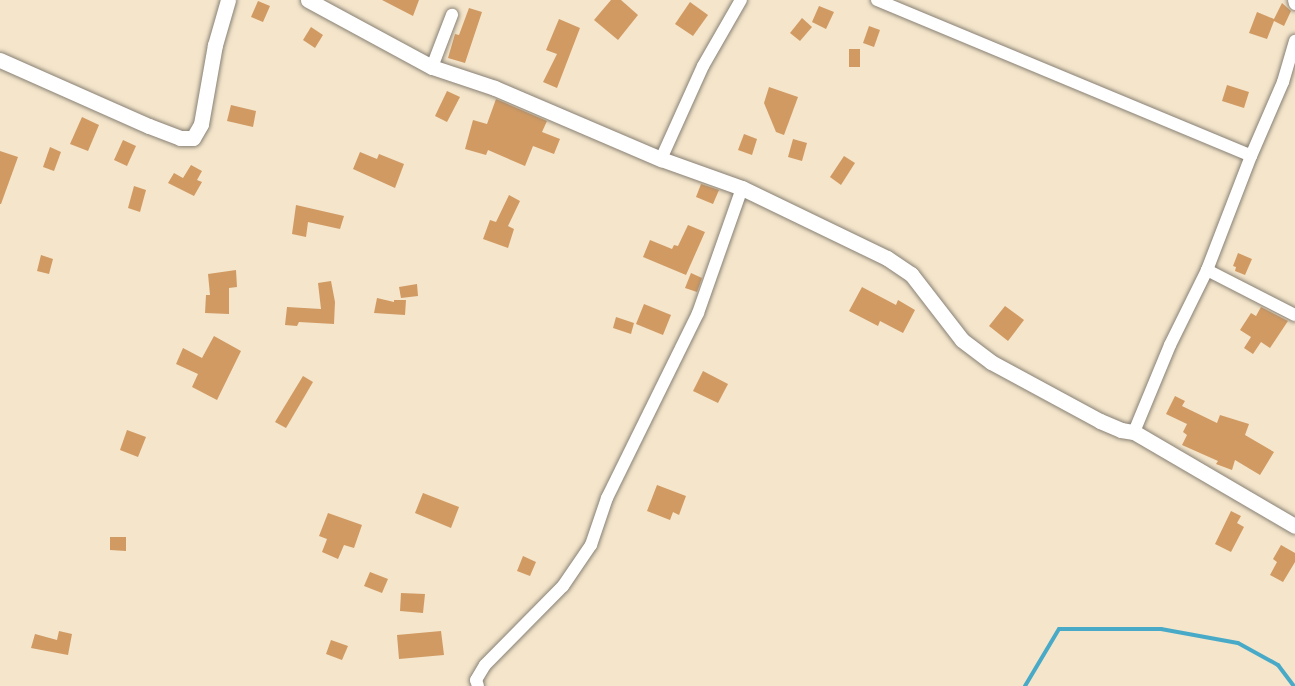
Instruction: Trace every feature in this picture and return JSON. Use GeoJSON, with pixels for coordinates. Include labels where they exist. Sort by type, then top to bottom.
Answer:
{"type":"FeatureCollection","features":[{"type":"Feature","properties":{"kind":"street"},"geometry":{"type":"LineString","coordinates":[[0,60],[149,126],[180,138],[193,138],[201,124],[215,45],[228,0]]}},
{"type":"Feature","properties":{"kind":"street"},"geometry":{"type":"LineString","coordinates":[[308,0],[432,67],[495,88],[662,159],[742,188],[887,258],[910,274],[962,340],[991,362],[1100,421],[1121,430],[1134,432],[1295,526]]}},
{"type":"Feature","properties":{"kind":"street"},"geometry":{"type":"LineString","coordinates":[[662,159],[703,66],[741,0]]}},
{"type":"Feature","properties":{"kind":"street"},"geometry":{"type":"LineString","coordinates":[[877,0],[1251,156]]}},
{"type":"Feature","properties":{"kind":"street"},"geometry":{"type":"LineString","coordinates":[[432,67],[452,15]]}},
{"type":"Feature","properties":{"kind":"street"},"geometry":{"type":"LineString","coordinates":[[1134,432],[1170,345],[1208,270],[1251,156],[1283,82],[1295,41]]}},
{"type":"Feature","properties":{"kind":"street"},"geometry":{"type":"LineString","coordinates":[[478,686],[476,680],[485,665],[563,586],[591,545],[607,498],[698,313],[742,188]]}},
{"type":"Feature","properties":{"kind":"street"},"geometry":{"type":"LineString","coordinates":[[1208,270],[1295,315]]}},
{"type":"Feature","properties":{"kind":"building"},"geometry":{"type":"Polygon","coordinates":[[[382,0],[419,0],[413,16],[382,0]]]}},
{"type":"Feature","properties":{"kind":"building"},"geometry":{"type":"Polygon","coordinates":[[[611,0],[621,0],[638,15],[618,40],[594,20],[611,0]]]}},
{"type":"Feature","properties":{"kind":"building"},"geometry":{"type":"Polygon","coordinates":[[[258,1],[270,6],[263,22],[251,17],[258,1]]]}},
{"type":"Feature","properties":{"kind":"building"},"geometry":{"type":"Polygon","coordinates":[[[690,2],[708,15],[693,36],[675,24],[690,2]]]}},
{"type":"Feature","properties":{"kind":"building"},"geometry":{"type":"Polygon","coordinates":[[[1282,3],[1291,11],[1284,26],[1274,21],[1267,39],[1249,33],[1257,12],[1274,19],[1282,3]]]}},
{"type":"Feature","properties":{"kind":"building"},"geometry":{"type":"Polygon","coordinates":[[[819,6],[834,12],[826,29],[812,22],[819,6]]]}},
{"type":"Feature","properties":{"kind":"building"},"geometry":{"type":"Polygon","coordinates":[[[469,8],[482,12],[465,63],[448,58],[455,34],[459,35],[469,8]]]}},
{"type":"Feature","properties":{"kind":"building"},"geometry":{"type":"Polygon","coordinates":[[[802,18],[812,27],[800,41],[790,33],[802,18]]]}},
{"type":"Feature","properties":{"kind":"building"},"geometry":{"type":"Polygon","coordinates":[[[559,19],[580,28],[557,88],[543,82],[557,54],[546,50],[559,19]]]}},
{"type":"Feature","properties":{"kind":"building"},"geometry":{"type":"Polygon","coordinates":[[[869,26],[880,30],[874,47],[863,43],[869,26]]]}},
{"type":"Feature","properties":{"kind":"building"},"geometry":{"type":"Polygon","coordinates":[[[311,27],[323,35],[315,48],[303,40],[311,27]]]}},
{"type":"Feature","properties":{"kind":"building"},"geometry":{"type":"Polygon","coordinates":[[[849,49],[860,49],[860,67],[849,67],[849,49]]]}},
{"type":"Feature","properties":{"kind":"building"},"geometry":{"type":"Polygon","coordinates":[[[1227,85],[1249,92],[1244,108],[1222,101],[1227,85]]]}},
{"type":"Feature","properties":{"kind":"building"},"geometry":{"type":"Polygon","coordinates":[[[769,87],[798,97],[784,135],[776,132],[764,103],[769,87]]]}},
{"type":"Feature","properties":{"kind":"building"},"geometry":{"type":"Polygon","coordinates":[[[447,91],[460,97],[447,122],[435,116],[447,91]]]}},
{"type":"Feature","properties":{"kind":"building"},"geometry":{"type":"Polygon","coordinates":[[[496,99],[547,121],[542,132],[560,139],[554,154],[533,146],[525,166],[488,150],[486,155],[465,149],[473,120],[487,124],[496,99]]]}},
{"type":"Feature","properties":{"kind":"building"},"geometry":{"type":"Polygon","coordinates":[[[231,105],[256,111],[253,127],[227,121],[231,105]]]}},
{"type":"Feature","properties":{"kind":"building"},"geometry":{"type":"Polygon","coordinates":[[[82,117],[99,125],[88,151],[70,144],[82,117]]]}},
{"type":"Feature","properties":{"kind":"building"},"geometry":{"type":"Polygon","coordinates":[[[744,134],[757,139],[752,155],[738,150],[744,134]]]}},
{"type":"Feature","properties":{"kind":"building"},"geometry":{"type":"Polygon","coordinates":[[[793,139],[807,143],[802,161],[788,157],[793,139]]]}},
{"type":"Feature","properties":{"kind":"building"},"geometry":{"type":"Polygon","coordinates":[[[123,140],[136,146],[127,166],[114,160],[123,140]]]}},
{"type":"Feature","properties":{"kind":"building"},"geometry":{"type":"Polygon","coordinates":[[[50,147],[61,152],[54,171],[43,167],[50,147]]]}},
{"type":"Feature","properties":{"kind":"building"},"geometry":{"type":"Polygon","coordinates":[[[0,151],[18,157],[1,204],[0,204],[0,151]]]}},
{"type":"Feature","properties":{"kind":"building"},"geometry":{"type":"Polygon","coordinates":[[[360,152],[377,159],[379,154],[404,164],[395,188],[353,169],[360,152]]]}},
{"type":"Feature","properties":{"kind":"building"},"geometry":{"type":"Polygon","coordinates":[[[844,156],[855,163],[841,185],[830,177],[844,156]]]}},
{"type":"Feature","properties":{"kind":"building"},"geometry":{"type":"Polygon","coordinates":[[[191,165],[202,171],[197,180],[202,182],[194,196],[168,183],[174,173],[183,178],[191,165]]]}},
{"type":"Feature","properties":{"kind":"building"},"geometry":{"type":"Polygon","coordinates":[[[701,184],[719,190],[713,204],[696,197],[701,184]]]}},
{"type":"Feature","properties":{"kind":"building"},"geometry":{"type":"Polygon","coordinates":[[[134,186],[146,190],[140,212],[128,208],[134,186]]]}},
{"type":"Feature","properties":{"kind":"building"},"geometry":{"type":"Polygon","coordinates":[[[509,195],[520,201],[508,226],[514,229],[508,248],[483,239],[490,220],[496,222],[509,195]]]}},
{"type":"Feature","properties":{"kind":"building"},"geometry":{"type":"Polygon","coordinates":[[[296,205],[344,216],[340,229],[308,222],[306,237],[292,234],[296,205]]]}},
{"type":"Feature","properties":{"kind":"building"},"geometry":{"type":"Polygon","coordinates":[[[688,225],[705,232],[686,275],[643,257],[650,240],[672,249],[674,245],[678,246],[688,225]]]}},
{"type":"Feature","properties":{"kind":"building"},"geometry":{"type":"Polygon","coordinates":[[[1238,253],[1252,259],[1245,275],[1235,271],[1236,267],[1233,266],[1238,253]]]}},
{"type":"Feature","properties":{"kind":"building"},"geometry":{"type":"Polygon","coordinates":[[[41,255],[53,259],[49,274],[37,271],[41,255]]]}},
{"type":"Feature","properties":{"kind":"building"},"geometry":{"type":"Polygon","coordinates":[[[236,270],[237,287],[229,288],[229,314],[205,313],[206,295],[210,295],[208,274],[236,270]]]}},
{"type":"Feature","properties":{"kind":"building"},"geometry":{"type":"Polygon","coordinates":[[[691,273],[702,278],[697,292],[685,288],[691,273]]]}},
{"type":"Feature","properties":{"kind":"building"},"geometry":{"type":"Polygon","coordinates":[[[331,281],[335,302],[334,324],[299,322],[297,326],[285,325],[287,307],[321,309],[318,283],[331,281]]]}},
{"type":"Feature","properties":{"kind":"building"},"geometry":{"type":"Polygon","coordinates":[[[417,284],[418,296],[401,298],[399,287],[417,284]]]}},
{"type":"Feature","properties":{"kind":"building"},"geometry":{"type":"Polygon","coordinates":[[[862,287],[896,305],[898,300],[915,310],[903,333],[880,321],[878,326],[849,311],[862,287]]]}},
{"type":"Feature","properties":{"kind":"building"},"geometry":{"type":"Polygon","coordinates":[[[377,298],[394,302],[394,300],[406,300],[405,315],[374,313],[377,298]]]}},
{"type":"Feature","properties":{"kind":"building"},"geometry":{"type":"Polygon","coordinates":[[[644,304],[671,315],[663,335],[636,324],[644,304]]]}},
{"type":"Feature","properties":{"kind":"building"},"geometry":{"type":"Polygon","coordinates":[[[1005,306],[1024,320],[1008,341],[989,326],[1005,306]]]}},
{"type":"Feature","properties":{"kind":"building"},"geometry":{"type":"Polygon","coordinates":[[[1261,307],[1288,321],[1270,348],[1261,342],[1253,354],[1244,348],[1251,337],[1240,330],[1251,313],[1256,316],[1261,307]]]}},
{"type":"Feature","properties":{"kind":"building"},"geometry":{"type":"Polygon","coordinates":[[[616,317],[634,323],[631,334],[613,328],[616,317]]]}},
{"type":"Feature","properties":{"kind":"building"},"geometry":{"type":"Polygon","coordinates":[[[214,336],[241,351],[217,400],[192,387],[198,374],[176,364],[183,348],[202,358],[214,336]]]}},
{"type":"Feature","properties":{"kind":"building"},"geometry":{"type":"Polygon","coordinates":[[[703,371],[728,384],[718,403],[693,391],[703,371]]]}},
{"type":"Feature","properties":{"kind":"building"},"geometry":{"type":"Polygon","coordinates":[[[303,376],[313,382],[286,428],[275,422],[303,376]]]}},
{"type":"Feature","properties":{"kind":"building"},"geometry":{"type":"Polygon","coordinates":[[[1175,396],[1185,401],[1182,406],[1217,423],[1220,415],[1249,424],[1245,435],[1274,452],[1260,475],[1235,460],[1232,470],[1216,464],[1218,461],[1182,445],[1187,435],[1183,432],[1187,424],[1166,414],[1175,396]]]}},
{"type":"Feature","properties":{"kind":"building"},"geometry":{"type":"Polygon","coordinates":[[[127,430],[146,437],[138,457],[120,450],[127,430]]]}},
{"type":"Feature","properties":{"kind":"building"},"geometry":{"type":"Polygon","coordinates":[[[657,485],[686,496],[679,515],[673,512],[670,520],[647,511],[657,485]]]}},
{"type":"Feature","properties":{"kind":"building"},"geometry":{"type":"Polygon","coordinates":[[[423,493],[459,507],[451,528],[415,513],[423,493]]]}},
{"type":"Feature","properties":{"kind":"building"},"geometry":{"type":"Polygon","coordinates":[[[1231,511],[1241,516],[1237,523],[1244,527],[1231,552],[1215,544],[1231,511]]]}},
{"type":"Feature","properties":{"kind":"building"},"geometry":{"type":"Polygon","coordinates":[[[328,513],[362,525],[354,548],[344,545],[338,559],[322,552],[327,539],[319,536],[328,513]]]}},
{"type":"Feature","properties":{"kind":"building"},"geometry":{"type":"Polygon","coordinates":[[[110,537],[126,537],[126,551],[110,550],[110,537]]]}},
{"type":"Feature","properties":{"kind":"building"},"geometry":{"type":"Polygon","coordinates":[[[1281,545],[1295,553],[1295,562],[1283,582],[1270,575],[1277,562],[1273,559],[1281,545]]]}},
{"type":"Feature","properties":{"kind":"building"},"geometry":{"type":"Polygon","coordinates":[[[523,556],[536,562],[530,576],[517,571],[523,556]]]}},
{"type":"Feature","properties":{"kind":"building"},"geometry":{"type":"Polygon","coordinates":[[[370,572],[388,579],[382,593],[364,586],[370,572]]]}},
{"type":"Feature","properties":{"kind":"building"},"geometry":{"type":"Polygon","coordinates":[[[401,593],[425,594],[423,613],[400,611],[401,593]]]}},
{"type":"Feature","properties":{"kind":"building"},"geometry":{"type":"Polygon","coordinates":[[[59,631],[72,634],[68,655],[31,648],[35,634],[57,640],[59,631]]]}},
{"type":"Feature","properties":{"kind":"building"},"geometry":{"type":"Polygon","coordinates":[[[441,631],[444,655],[399,659],[397,635],[441,631]]]}},
{"type":"Feature","properties":{"kind":"building"},"geometry":{"type":"Polygon","coordinates":[[[331,640],[348,646],[342,660],[326,654],[331,640]]]}},
{"type":"Feature","properties":{"kind":"waterway"},"geometry":{"type":"LineString","coordinates":[[1025,686],[1059,629],[1161,629],[1238,643],[1278,665],[1294,686]]}}]}
